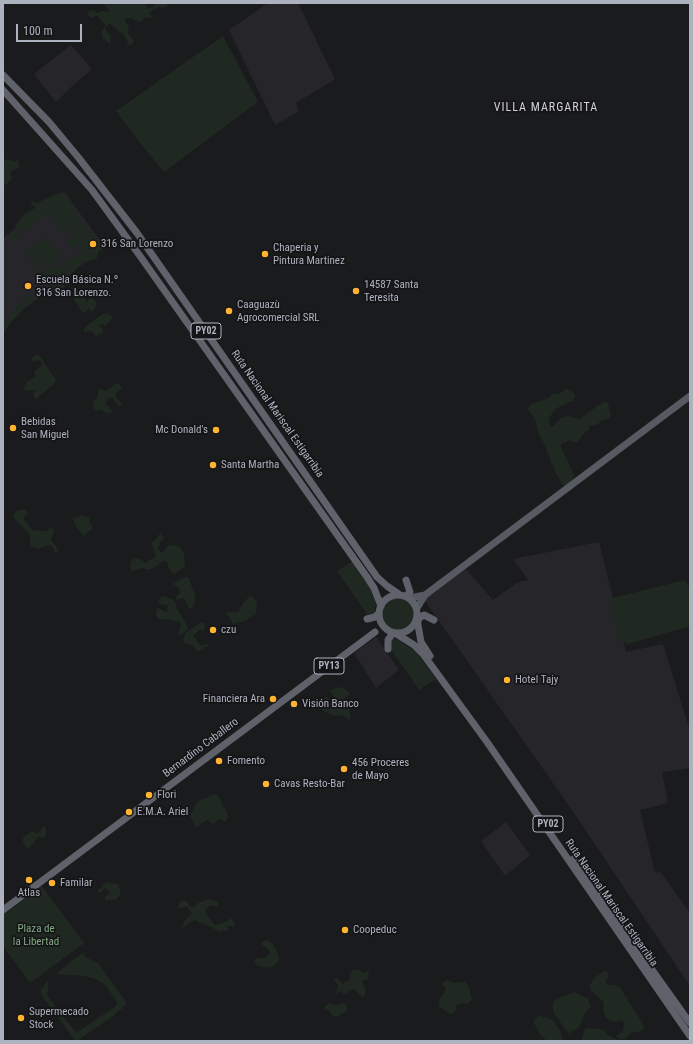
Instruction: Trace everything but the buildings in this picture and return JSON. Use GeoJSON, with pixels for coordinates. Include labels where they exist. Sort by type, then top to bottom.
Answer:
{"type":"FeatureCollection","features":[{"type":"Feature","properties":{"kind":"highway","name":"Ruta Nacional Mariscal Estigarribia"},"geometry":{"type":"LineString","coordinates":[[3,75],[49,122],[74,151],[137,233],[377,577],[387,586],[405,596]]}},
{"type":"Feature","properties":{"kind":"highway","name":"Ruta Nacional Mariscal Estigarribia"},"geometry":{"type":"LineString","coordinates":[[3,90],[92,190],[140,256],[371,582],[374,588],[379,612]]}},
{"type":"Feature","properties":{"kind":"highway"},"geometry":{"type":"LineString","coordinates":[[367,619],[375,617],[388,597],[407,596],[410,592],[406,580]]}},
{"type":"Feature","properties":{"kind":"highway","name":"PY02"},"geometry":{"type":"LineString","coordinates":[[405,596],[414,603],[417,608],[417,621]]}},
{"type":"Feature","properties":{"kind":"highway"},"geometry":{"type":"LineString","coordinates":[[379,612],[375,632],[402,633],[409,630],[424,615],[434,620]]}},
{"type":"Feature","properties":{"kind":"highway","name":"PY02"},"geometry":{"type":"LineString","coordinates":[[379,612],[384,627],[393,633]]}},
{"type":"Feature","properties":{"kind":"highway","name":"Ruta Nacional Mariscal Estigarribia"},"geometry":{"type":"LineString","coordinates":[[417,621],[425,650],[690,1024]]}},
{"type":"Feature","properties":{"kind":"highway","name":"Bernardino Caballero"},"geometry":{"type":"LineString","coordinates":[[3,910],[375,632]]}},
{"type":"Feature","properties":{"kind":"highway","name":"Ruta Nacional Mariscal Estigarribia"},"geometry":{"type":"LineString","coordinates":[[393,633],[414,645],[423,654],[487,742],[690,1036]]}},
{"type":"Feature","properties":{"kind":"highway"},"geometry":{"type":"LineString","coordinates":[[388,649],[388,640],[393,633]]}},
{"type":"Feature","properties":{"kind":"main road"},"geometry":{"type":"LineString","coordinates":[[417,608],[425,594],[690,396]]}},
{"type":"Feature","properties":{"kind":"main road"},"geometry":{"type":"LineString","coordinates":[[405,596],[425,594]]}},
{"type":"Feature","properties":{"kind":"shaded area"},"geometry":{"type":"Polygon","coordinates":[[[268,3],[298,3],[335,79],[296,103],[299,111],[275,125],[229,30],[268,3]]]}},
{"type":"Feature","properties":{"kind":"shaded area"},"geometry":{"type":"Polygon","coordinates":[[[71,45],[92,69],[56,102],[34,74],[71,45]]]}},
{"type":"Feature","properties":{"kind":"shaded area","name":"Escuela Básica N.º 316 San Lorenzo."},"geometry":{"type":"Polygon","coordinates":[[[64,192],[105,247],[3,325],[3,238],[64,192]]]}},
{"type":"Feature","properties":{"kind":"shaded area"},"geometry":{"type":"Polygon","coordinates":[[[599,542],[626,652],[663,644],[690,731],[690,768],[662,772],[668,803],[640,810],[654,869],[656,873],[660,871],[690,913],[690,986],[574,813],[425,601],[426,598],[466,569],[493,600],[518,582],[528,580],[513,559],[599,542]]]}},
{"type":"Feature","properties":{"kind":"shaded area"},"geometry":{"type":"Polygon","coordinates":[[[376,637],[399,670],[376,688],[354,653],[376,637]]]}},
{"type":"Feature","properties":{"kind":"shaded area"},"geometry":{"type":"Polygon","coordinates":[[[506,822],[530,855],[505,876],[481,841],[506,822]]]}},
{"type":"Feature","properties":{"kind":"green space"},"geometry":{"type":"Polygon","coordinates":[[[103,3],[144,3],[149,9],[157,3],[168,4],[167,7],[159,7],[152,10],[149,13],[153,18],[145,17],[142,22],[138,22],[131,18],[125,19],[129,26],[128,33],[134,41],[131,45],[127,45],[128,42],[124,35],[109,23],[105,28],[111,37],[110,44],[103,38],[101,32],[106,24],[103,23],[97,15],[91,18],[87,15],[88,12],[92,10],[98,13],[102,11],[109,12],[103,3]]]}},
{"type":"Feature","properties":{"kind":"green space"},"geometry":{"type":"Polygon","coordinates":[[[223,36],[258,102],[164,172],[116,111],[223,36]]]}},
{"type":"Feature","properties":{"kind":"green space"},"geometry":{"type":"Polygon","coordinates":[[[7,159],[14,161],[18,160],[19,168],[11,171],[10,175],[13,178],[3,187],[3,162],[7,159]]]}},
{"type":"Feature","properties":{"kind":"green space"},"geometry":{"type":"Polygon","coordinates":[[[59,193],[68,196],[82,223],[105,248],[98,252],[97,258],[80,266],[69,276],[70,282],[62,289],[52,294],[52,289],[48,287],[45,276],[42,276],[40,270],[43,268],[46,270],[61,264],[63,261],[70,259],[78,252],[85,251],[85,247],[78,245],[71,248],[68,245],[68,238],[76,235],[69,229],[63,232],[49,214],[39,218],[30,225],[29,231],[23,228],[17,236],[16,243],[11,239],[8,239],[12,233],[18,231],[15,229],[15,226],[24,214],[35,208],[30,202],[33,201],[37,203],[59,193]]]}},
{"type":"Feature","properties":{"kind":"green space"},"geometry":{"type":"Polygon","coordinates":[[[48,238],[50,240],[50,246],[60,249],[61,258],[49,266],[47,264],[42,265],[39,269],[36,268],[32,258],[28,258],[25,251],[41,240],[48,238]]]}},
{"type":"Feature","properties":{"kind":"green space"},"geometry":{"type":"Polygon","coordinates":[[[43,289],[45,293],[27,306],[11,322],[3,334],[3,321],[10,317],[18,305],[29,296],[43,289]]]}},
{"type":"Feature","properties":{"kind":"green space"},"geometry":{"type":"Polygon","coordinates":[[[77,290],[81,292],[88,303],[88,300],[91,298],[95,300],[96,304],[94,311],[90,311],[89,308],[85,313],[81,312],[78,305],[74,301],[74,291],[77,290]]]}},
{"type":"Feature","properties":{"kind":"green space"},"geometry":{"type":"Polygon","coordinates":[[[109,313],[113,318],[106,325],[101,324],[100,326],[103,333],[96,336],[91,331],[84,332],[84,328],[89,324],[103,314],[109,313]]]}},
{"type":"Feature","properties":{"kind":"green space"},"geometry":{"type":"Polygon","coordinates":[[[35,355],[39,355],[56,380],[55,383],[36,399],[33,396],[35,390],[26,391],[23,388],[27,382],[36,376],[34,372],[42,365],[41,361],[37,360],[34,362],[31,359],[35,355]]]}},
{"type":"Feature","properties":{"kind":"green space"},"geometry":{"type":"Polygon","coordinates":[[[116,383],[120,385],[122,389],[115,395],[122,406],[118,406],[112,397],[107,400],[106,404],[113,412],[107,414],[101,409],[98,411],[94,409],[93,403],[98,396],[98,389],[108,391],[107,388],[109,389],[116,383]]]}},
{"type":"Feature","properties":{"kind":"green space"},"geometry":{"type":"Polygon","coordinates":[[[567,389],[575,394],[574,400],[555,409],[549,418],[550,427],[562,417],[568,416],[579,419],[605,401],[608,403],[611,416],[609,419],[601,421],[597,425],[589,426],[589,430],[582,435],[578,442],[570,440],[561,444],[574,475],[572,482],[566,486],[563,485],[554,469],[544,443],[539,435],[535,420],[528,408],[532,404],[549,398],[552,394],[560,393],[567,389]]]}},
{"type":"Feature","properties":{"kind":"green space"},"geometry":{"type":"Polygon","coordinates":[[[25,509],[28,513],[23,518],[32,530],[45,531],[53,528],[54,533],[51,539],[58,550],[58,553],[55,552],[52,546],[48,545],[38,549],[32,547],[30,544],[30,535],[13,517],[15,511],[25,509]]]}},
{"type":"Feature","properties":{"kind":"green space"},"geometry":{"type":"Polygon","coordinates":[[[82,515],[89,517],[93,528],[83,536],[75,525],[73,518],[82,515]]]}},
{"type":"Feature","properties":{"kind":"green space"},"geometry":{"type":"Polygon","coordinates":[[[161,532],[164,539],[160,542],[158,549],[162,553],[169,545],[177,546],[182,549],[185,566],[175,574],[170,571],[166,561],[161,562],[158,566],[148,570],[143,568],[133,571],[131,570],[130,564],[133,559],[138,558],[145,563],[156,556],[151,542],[156,539],[161,532]]]}},
{"type":"Feature","properties":{"kind":"green space"},"geometry":{"type":"Polygon","coordinates":[[[353,561],[368,583],[376,604],[374,614],[369,617],[337,571],[353,561]]]}},
{"type":"Feature","properties":{"kind":"green space"},"geometry":{"type":"Polygon","coordinates":[[[188,577],[195,595],[195,603],[192,608],[189,608],[184,598],[176,600],[176,597],[180,591],[179,588],[173,584],[182,578],[188,577]]]}},
{"type":"Feature","properties":{"kind":"green space"},"geometry":{"type":"Polygon","coordinates":[[[685,580],[690,589],[690,626],[628,644],[617,637],[609,599],[685,580]]]}},
{"type":"Feature","properties":{"kind":"green space"},"geometry":{"type":"Polygon","coordinates":[[[251,595],[257,603],[256,614],[245,621],[233,624],[226,612],[238,612],[244,602],[251,595]]]}},
{"type":"Feature","properties":{"kind":"green space"},"geometry":{"type":"Polygon","coordinates":[[[164,596],[172,599],[176,603],[176,608],[188,627],[188,629],[182,634],[179,635],[178,632],[181,625],[179,622],[166,619],[160,620],[156,616],[157,608],[167,612],[168,605],[160,604],[158,601],[164,596]]]}},
{"type":"Feature","properties":{"kind":"green space"},"geometry":{"type":"Polygon","coordinates":[[[395,598],[401,598],[410,602],[414,614],[410,626],[401,630],[395,630],[386,626],[382,617],[382,611],[386,602],[395,598]]]}},
{"type":"Feature","properties":{"kind":"green space"},"geometry":{"type":"Polygon","coordinates":[[[202,622],[205,624],[204,630],[199,630],[193,636],[201,646],[206,644],[210,645],[198,651],[183,640],[186,632],[202,622]]]}},
{"type":"Feature","properties":{"kind":"green space"},"geometry":{"type":"Polygon","coordinates":[[[395,638],[415,651],[436,679],[419,690],[390,648],[391,642],[395,638]]]}},
{"type":"Feature","properties":{"kind":"green space"},"geometry":{"type":"Polygon","coordinates":[[[341,686],[350,693],[344,699],[350,709],[349,712],[351,716],[349,720],[343,715],[331,715],[322,710],[320,706],[324,704],[323,698],[327,697],[330,701],[328,706],[331,708],[336,707],[338,704],[330,691],[340,688],[341,686]]]}},
{"type":"Feature","properties":{"kind":"green space"},"geometry":{"type":"Polygon","coordinates":[[[215,794],[218,795],[226,811],[228,817],[226,821],[225,822],[219,819],[213,824],[207,820],[196,827],[190,816],[196,804],[199,801],[215,794]]]}},
{"type":"Feature","properties":{"kind":"green space"},"geometry":{"type":"Polygon","coordinates":[[[43,826],[46,829],[46,835],[43,838],[39,836],[27,849],[23,842],[23,838],[32,831],[37,833],[40,832],[43,826]]]}},
{"type":"Feature","properties":{"kind":"green space"},"geometry":{"type":"Polygon","coordinates":[[[109,882],[112,884],[117,883],[120,889],[120,895],[115,900],[105,900],[105,897],[110,893],[106,888],[99,893],[97,891],[102,887],[102,885],[109,882]]]}},
{"type":"Feature","properties":{"kind":"green space","name":"Plaza de la Libertad"},"geometry":{"type":"Polygon","coordinates":[[[42,886],[84,943],[30,983],[3,946],[3,915],[42,886]]]}},
{"type":"Feature","properties":{"kind":"green space"},"geometry":{"type":"Polygon","coordinates":[[[209,899],[219,903],[217,906],[211,905],[205,909],[208,917],[215,925],[232,919],[235,923],[234,927],[228,925],[228,931],[223,930],[221,932],[195,920],[183,928],[181,927],[184,925],[184,921],[192,914],[187,906],[178,908],[180,902],[183,900],[186,901],[192,908],[200,902],[209,899]]]}},
{"type":"Feature","properties":{"kind":"green space"},"geometry":{"type":"Polygon","coordinates":[[[267,940],[272,943],[279,958],[277,963],[268,968],[258,966],[255,963],[255,960],[258,958],[264,958],[270,953],[270,951],[261,944],[267,940]]]}},
{"type":"Feature","properties":{"kind":"green space"},"geometry":{"type":"Polygon","coordinates":[[[82,953],[87,958],[98,963],[126,1002],[125,1006],[113,1016],[77,1041],[73,1038],[45,1000],[41,993],[41,989],[47,982],[49,982],[47,995],[76,1033],[116,1006],[117,1002],[105,985],[98,980],[85,976],[56,974],[82,953]]]}},
{"type":"Feature","properties":{"kind":"green space"},"geometry":{"type":"Polygon","coordinates":[[[354,970],[360,970],[364,973],[369,972],[368,979],[362,981],[366,991],[364,996],[363,997],[360,995],[354,989],[344,994],[341,991],[336,994],[338,985],[333,979],[337,978],[343,984],[350,979],[350,973],[354,970]]]}},
{"type":"Feature","properties":{"kind":"green space"},"geometry":{"type":"Polygon","coordinates":[[[605,971],[609,976],[605,982],[609,985],[619,986],[645,1027],[641,1031],[631,1033],[624,1039],[620,1040],[616,1036],[623,1031],[624,1023],[621,1020],[614,1022],[605,1017],[603,1010],[604,1004],[599,997],[591,991],[590,985],[595,977],[605,971]]]}},
{"type":"Feature","properties":{"kind":"green space"},"geometry":{"type":"Polygon","coordinates":[[[447,980],[454,983],[465,982],[470,988],[470,995],[473,999],[467,1004],[462,1003],[456,1006],[455,1012],[452,1014],[439,1006],[439,1000],[446,989],[442,984],[447,980]]]}},
{"type":"Feature","properties":{"kind":"green space"},"geometry":{"type":"Polygon","coordinates":[[[574,992],[588,999],[591,1007],[585,1013],[579,1028],[571,1031],[569,1034],[553,1012],[553,1002],[558,998],[574,992]]]}},
{"type":"Feature","properties":{"kind":"green space"},"geometry":{"type":"Polygon","coordinates":[[[331,1003],[334,1005],[343,1003],[347,1007],[347,1010],[339,1016],[334,1017],[331,1015],[330,1011],[325,1009],[325,1006],[331,1003]]]}},
{"type":"Feature","properties":{"kind":"green space"},"geometry":{"type":"Polygon","coordinates":[[[539,1015],[553,1020],[560,1031],[563,1041],[547,1041],[539,1033],[533,1021],[539,1015]]]}},
{"type":"Feature","properties":{"kind":"green space"},"geometry":{"type":"Polygon","coordinates":[[[589,1028],[605,1031],[609,1036],[618,1040],[581,1041],[585,1029],[589,1028]]]}},
{"type":"Feature","properties":{"kind":"place","name":"316 San Lorenzo"},"geometry":{"type":"Point","coordinates":[93,244]}},
{"type":"Feature","properties":{"kind":"place","name":"Chaperia y Pintura Martinez"},"geometry":{"type":"Point","coordinates":[265,254]}},
{"type":"Feature","properties":{"kind":"place","name":"Escuela Básica N.º 316 San Lorenzo."},"geometry":{"type":"Point","coordinates":[28,286]}},
{"type":"Feature","properties":{"kind":"place","name":"14587 Santa Teresita"},"geometry":{"type":"Point","coordinates":[356,291]}},
{"type":"Feature","properties":{"kind":"place","name":"Caaguazù Agrocomercial SRL"},"geometry":{"type":"Point","coordinates":[229,311]}},
{"type":"Feature","properties":{"kind":"place","name":"Bebidas San Miguel"},"geometry":{"type":"Point","coordinates":[13,428]}},
{"type":"Feature","properties":{"kind":"place","name":"Mc Donald's"},"geometry":{"type":"Point","coordinates":[216,430]}},
{"type":"Feature","properties":{"kind":"place","name":"Santa Martha"},"geometry":{"type":"Point","coordinates":[213,465]}},
{"type":"Feature","properties":{"kind":"place","name":"czu"},"geometry":{"type":"Point","coordinates":[213,630]}},
{"type":"Feature","properties":{"kind":"place","name":"Hotel Tajy"},"geometry":{"type":"Point","coordinates":[507,680]}},
{"type":"Feature","properties":{"kind":"place","name":"Financiera Ara"},"geometry":{"type":"Point","coordinates":[273,699]}},
{"type":"Feature","properties":{"kind":"place","name":"Visión Banco"},"geometry":{"type":"Point","coordinates":[294,704]}},
{"type":"Feature","properties":{"kind":"place","name":"Fomento"},"geometry":{"type":"Point","coordinates":[219,761]}},
{"type":"Feature","properties":{"kind":"place","name":"456 Proceres de Mayo"},"geometry":{"type":"Point","coordinates":[344,769]}},
{"type":"Feature","properties":{"kind":"place","name":"Cavas Resto-Bar"},"geometry":{"type":"Point","coordinates":[266,784]}},
{"type":"Feature","properties":{"kind":"place","name":"Flori"},"geometry":{"type":"Point","coordinates":[149,795]}},
{"type":"Feature","properties":{"kind":"place","name":"E.M.A. Ariel"},"geometry":{"type":"Point","coordinates":[129,812]}},
{"type":"Feature","properties":{"kind":"place","name":"Atlas"},"geometry":{"type":"Point","coordinates":[29,880]}},
{"type":"Feature","properties":{"kind":"place","name":"Familar"},"geometry":{"type":"Point","coordinates":[52,883]}},
{"type":"Feature","properties":{"kind":"place","name":"Coopeduc"},"geometry":{"type":"Point","coordinates":[345,930]}},
{"type":"Feature","properties":{"kind":"place","name":"Supermecado Stock"},"geometry":{"type":"Point","coordinates":[21,1018]}},
{"type":"Feature","properties":{"kind":"district","name":"VILLA MARGARITA"},"geometry":{"type":"Point","coordinates":[546,108]}}]}
